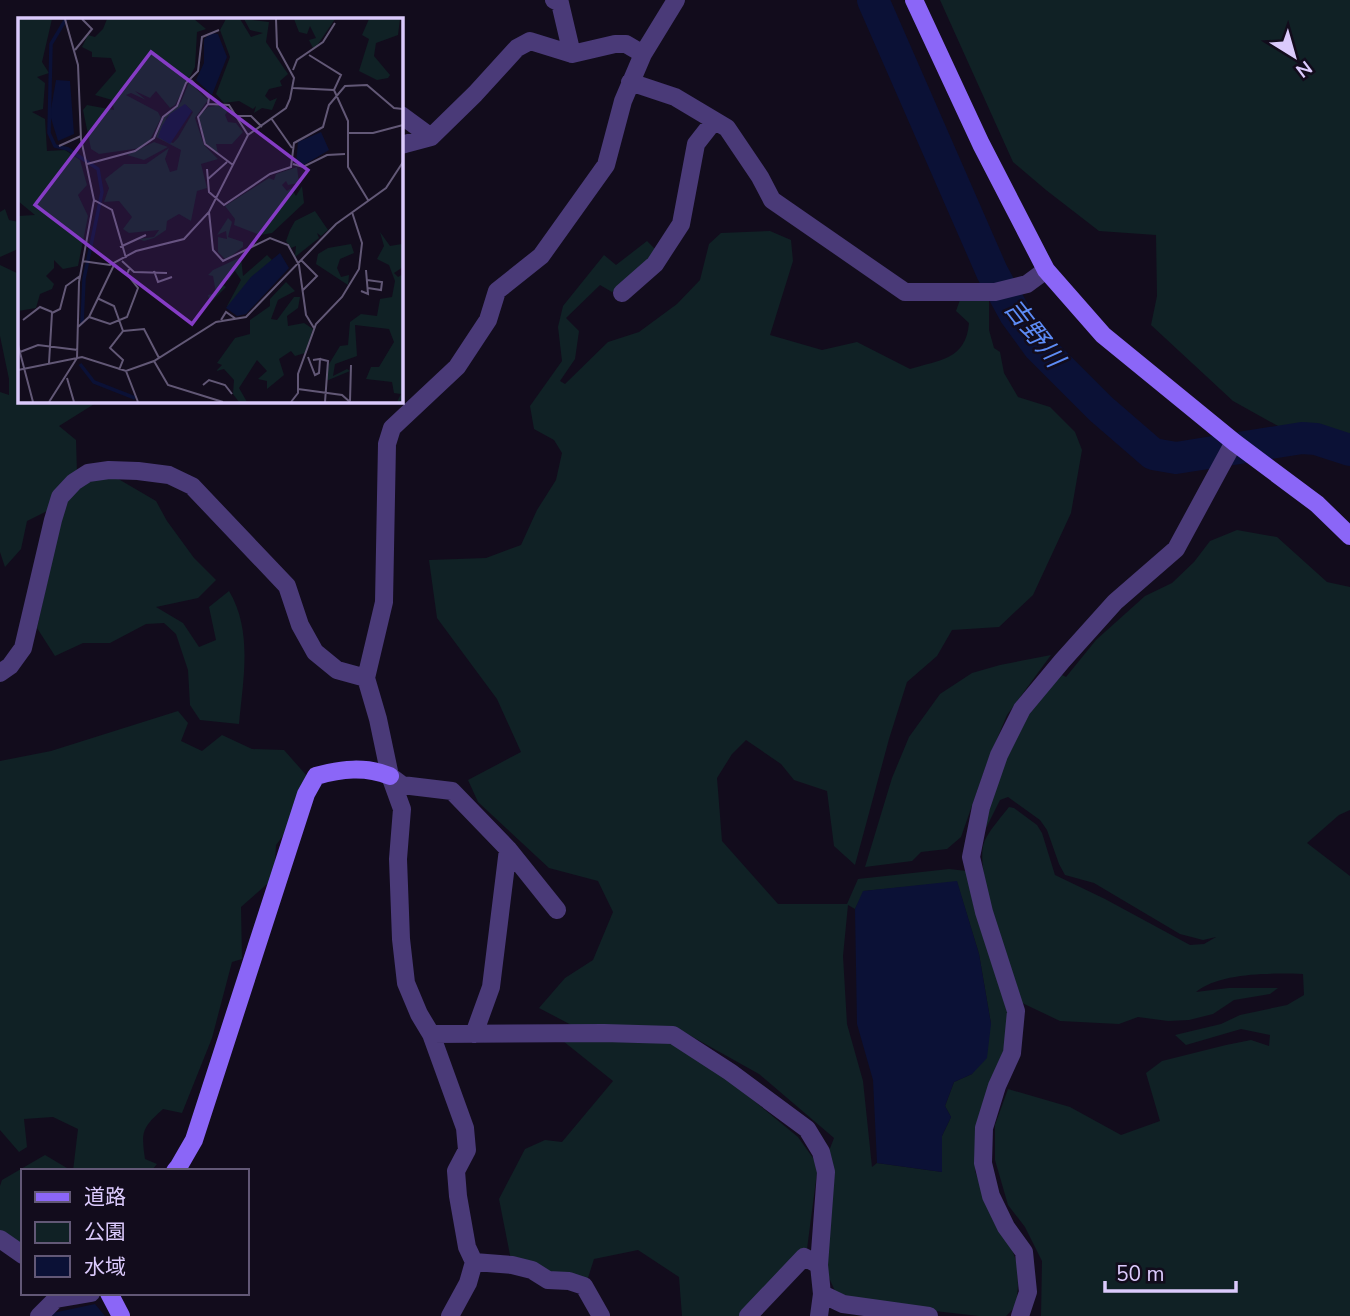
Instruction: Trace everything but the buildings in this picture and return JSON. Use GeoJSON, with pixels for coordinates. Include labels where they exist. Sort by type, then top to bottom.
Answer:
{"type":"FeatureCollection","features":[{"type":"Feature","properties":{"kind":"street"},"geometry":{"type":"LineString","coordinates":[[554,0],[560,3],[572,54]]}},
{"type":"Feature","properties":{"kind":"street"},"geometry":{"type":"LineString","coordinates":[[914,0],[981,144],[1046,270],[1103,335],[1234,442],[1317,505],[1350,536]]}},
{"type":"Feature","properties":{"kind":"street"},"geometry":{"type":"LineString","coordinates":[[450,1316],[468,1283],[474,1262],[467,1247],[456,1171],[467,1150],[466,1128],[431,1034],[406,984],[401,939],[398,859],[402,810],[390,776],[366,678],[384,602],[387,444],[392,428],[457,367],[488,320],[498,291],[541,256],[606,165],[630,82],[674,1]]}},
{"type":"Feature","properties":{"kind":"street"},"geometry":{"type":"LineString","coordinates":[[402,145],[431,137],[517,48],[530,41],[572,54],[626,44],[643,54]]}},
{"type":"Feature","properties":{"kind":"street"},"geometry":{"type":"LineString","coordinates":[[630,82],[675,97],[727,128],[772,200],[905,292],[995,292],[1027,284],[1046,270]]}},
{"type":"Feature","properties":{"kind":"street"},"geometry":{"type":"LineString","coordinates":[[402,116],[431,137]]}},
{"type":"Feature","properties":{"kind":"street"},"geometry":{"type":"LineString","coordinates":[[622,293],[655,264],[681,224],[696,144],[714,121]]}},
{"type":"Feature","properties":{"kind":"street"},"geometry":{"type":"LineString","coordinates":[[1020,1316],[1028,1292],[1024,1252],[1006,1227],[992,1196],[983,1163],[984,1128],[997,1086],[1012,1053],[1016,1011],[984,912],[971,857],[981,807],[999,755],[1022,709],[1115,602],[1175,550],[1234,442]]}},
{"type":"Feature","properties":{"kind":"street"},"geometry":{"type":"LineString","coordinates":[[0,673],[10,666],[23,648],[52,520],[60,497],[74,482],[88,473],[128,470],[169,475],[192,486],[287,586],[300,625],[315,652],[337,670],[366,678]]}},
{"type":"Feature","properties":{"kind":"street"},"geometry":{"type":"LineString","coordinates":[[177,1169],[194,1140],[306,794],[316,776],[340,769],[377,771],[402,785],[452,791],[508,849],[557,910]]}},
{"type":"Feature","properties":{"kind":"street"},"geometry":{"type":"LineString","coordinates":[[474,1034],[491,987],[508,849]]}},
{"type":"Feature","properties":{"kind":"street"},"geometry":{"type":"LineString","coordinates":[[431,1034],[673,1035],[730,1072],[807,1129],[821,1152],[825,1172],[819,1265],[822,1294],[819,1316]]}},
{"type":"Feature","properties":{"kind":"street"},"geometry":{"type":"LineString","coordinates":[[0,1239],[21,1254]]}},
{"type":"Feature","properties":{"kind":"street"},"geometry":{"type":"LineString","coordinates":[[748,1316],[804,1257],[819,1265]]}},
{"type":"Feature","properties":{"kind":"street"},"geometry":{"type":"LineString","coordinates":[[474,1262],[512,1265],[532,1270],[548,1280],[569,1281],[584,1286],[601,1316]]}},
{"type":"Feature","properties":{"kind":"street"},"geometry":{"type":"LineString","coordinates":[[822,1294],[843,1304],[929,1316]]}},
{"type":"Feature","properties":{"kind":"street"},"geometry":{"type":"LineString","coordinates":[[109,1295],[121,1316]]}},
{"type":"Feature","properties":{"kind":"street"},"geometry":{"type":"LineString","coordinates":[[39,1316],[60,1296]]}},
{"type":"Feature","properties":{"kind":"green space"},"geometry":{"type":"Polygon","coordinates":[[[940,0],[1350,0],[1350,437],[1287,431],[1233,401],[1151,325],[1157,296],[1156,235],[1099,231],[1013,162],[940,0]]]}},
{"type":"Feature","properties":{"kind":"green space"},"geometry":{"type":"Polygon","coordinates":[[[5,209],[9,220],[18,222],[18,249],[0,257],[0,212],[5,209]]]}},
{"type":"Feature","properties":{"kind":"green space"},"geometry":{"type":"Polygon","coordinates":[[[770,231],[791,240],[793,261],[770,335],[822,350],[857,342],[910,369],[931,363],[949,356],[963,345],[969,323],[956,311],[961,297],[989,301],[989,330],[994,348],[1000,352],[1004,373],[1018,397],[1050,407],[1075,432],[1082,450],[1071,513],[1033,595],[999,627],[952,630],[937,656],[907,682],[855,865],[834,846],[827,791],[794,780],[781,764],[746,740],[732,754],[717,778],[722,841],[778,904],[847,904],[858,879],[949,869],[967,871],[974,908],[1007,1010],[1008,1043],[976,1132],[975,1171],[988,1207],[1008,1239],[1017,1263],[1016,1306],[1006,1316],[979,1316],[846,1301],[835,1291],[826,1271],[829,1151],[834,1138],[759,1074],[673,1026],[579,1029],[539,1008],[565,978],[593,960],[613,912],[598,881],[549,868],[478,802],[468,780],[521,752],[497,699],[437,618],[429,560],[486,558],[521,545],[537,510],[556,480],[562,453],[554,440],[534,429],[530,406],[562,361],[558,327],[563,306],[604,255],[616,265],[647,241],[657,251],[636,275],[612,292],[600,285],[566,318],[579,331],[575,359],[560,381],[565,384],[608,342],[639,332],[677,304],[700,280],[709,244],[721,233],[770,231]],[[957,882],[864,891],[855,909],[848,905],[843,956],[847,1024],[863,1081],[872,1167],[877,1163],[942,1172],[942,1136],[951,1117],[945,1106],[954,1082],[972,1074],[991,1024],[979,954],[957,882]]]}},
{"type":"Feature","properties":{"kind":"green space"},"geometry":{"type":"Polygon","coordinates":[[[0,265],[18,274],[18,402],[97,402],[59,426],[76,440],[77,473],[47,511],[27,521],[21,549],[5,567],[0,552],[0,392],[9,395],[9,379],[0,336],[0,265]]]}},
{"type":"Feature","properties":{"kind":"green space"},"geometry":{"type":"Polygon","coordinates":[[[99,477],[115,477],[156,501],[194,558],[216,580],[198,598],[156,607],[183,623],[199,647],[216,640],[209,607],[229,591],[241,622],[244,639],[239,724],[200,720],[190,705],[188,670],[176,634],[164,623],[146,624],[110,643],[83,643],[55,656],[37,628],[65,505],[79,487],[99,477]]]}},
{"type":"Feature","properties":{"kind":"green space"},"geometry":{"type":"Polygon","coordinates":[[[1237,530],[1277,537],[1327,582],[1350,587],[1350,810],[1339,815],[1307,843],[1350,876],[1350,1316],[1041,1316],[1042,1261],[1025,1227],[1008,1205],[995,1160],[995,1125],[1008,1089],[1070,1107],[1121,1135],[1160,1121],[1146,1073],[1162,1061],[1251,1040],[1269,1046],[1270,1035],[1241,1029],[1186,1045],[1175,1035],[1221,1024],[1240,1015],[1287,1005],[1304,995],[1303,974],[1247,975],[1206,985],[1196,992],[1229,988],[1278,988],[1270,994],[1234,1000],[1213,1014],[1189,1020],[1168,1021],[1138,1017],[1119,1024],[1060,1021],[1018,1001],[994,920],[984,874],[984,843],[1009,807],[1014,808],[1037,825],[1042,833],[1055,875],[1190,945],[1204,944],[1216,937],[1203,940],[1180,934],[1094,883],[1065,875],[1047,830],[1040,820],[1008,797],[1000,800],[985,830],[994,782],[1023,717],[1062,675],[1066,677],[1096,640],[1145,596],[1172,583],[1194,562],[1210,541],[1237,530]]]}},
{"type":"Feature","properties":{"kind":"green space"},"geometry":{"type":"Polygon","coordinates":[[[1051,655],[1007,715],[961,837],[947,849],[921,852],[912,861],[865,867],[892,778],[909,737],[940,694],[972,673],[1051,655]]]}},
{"type":"Feature","properties":{"kind":"green space"},"geometry":{"type":"Polygon","coordinates":[[[178,711],[188,723],[181,741],[202,751],[222,735],[252,749],[284,750],[307,776],[289,828],[276,845],[274,878],[241,907],[242,959],[232,962],[212,1038],[182,1113],[163,1109],[147,1126],[143,1136],[145,1159],[157,1164],[153,1169],[73,1169],[78,1129],[53,1117],[24,1119],[27,1147],[19,1152],[0,1130],[0,761],[51,751],[178,711]]]}},
{"type":"Feature","properties":{"kind":"green space"},"geometry":{"type":"Polygon","coordinates":[[[563,1041],[677,1043],[714,1068],[798,1137],[818,1165],[807,1249],[742,1316],[682,1316],[679,1277],[638,1250],[594,1259],[587,1281],[550,1275],[511,1260],[499,1199],[525,1149],[545,1140],[562,1142],[613,1081],[563,1041]]]}},
{"type":"Feature","properties":{"kind":"green space"},"geometry":{"type":"Polygon","coordinates":[[[45,1155],[69,1169],[21,1169],[21,1248],[0,1232],[2,1180],[45,1155]]]}},
{"type":"Feature","properties":{"kind":"water"},"geometry":{"type":"Polygon","coordinates":[[[957,881],[979,954],[991,1024],[987,1058],[972,1074],[954,1082],[945,1106],[951,1117],[942,1136],[942,1172],[877,1163],[873,1080],[857,1024],[855,909],[863,891],[957,881]]]}},
{"type":"Feature","properties":{"kind":"water"},"geometry":{"type":"Polygon","coordinates":[[[95,1304],[105,1316],[47,1316],[48,1314],[95,1304]]]}},
{"type":"Feature","properties":{"kind":"waterway","name":"吉野川"},"geometry":{"type":"LineString","coordinates":[[873,0],[992,272],[1015,314],[1039,347],[1101,409],[1153,454],[1176,458],[1302,438],[1316,439],[1350,450]]}}]}
